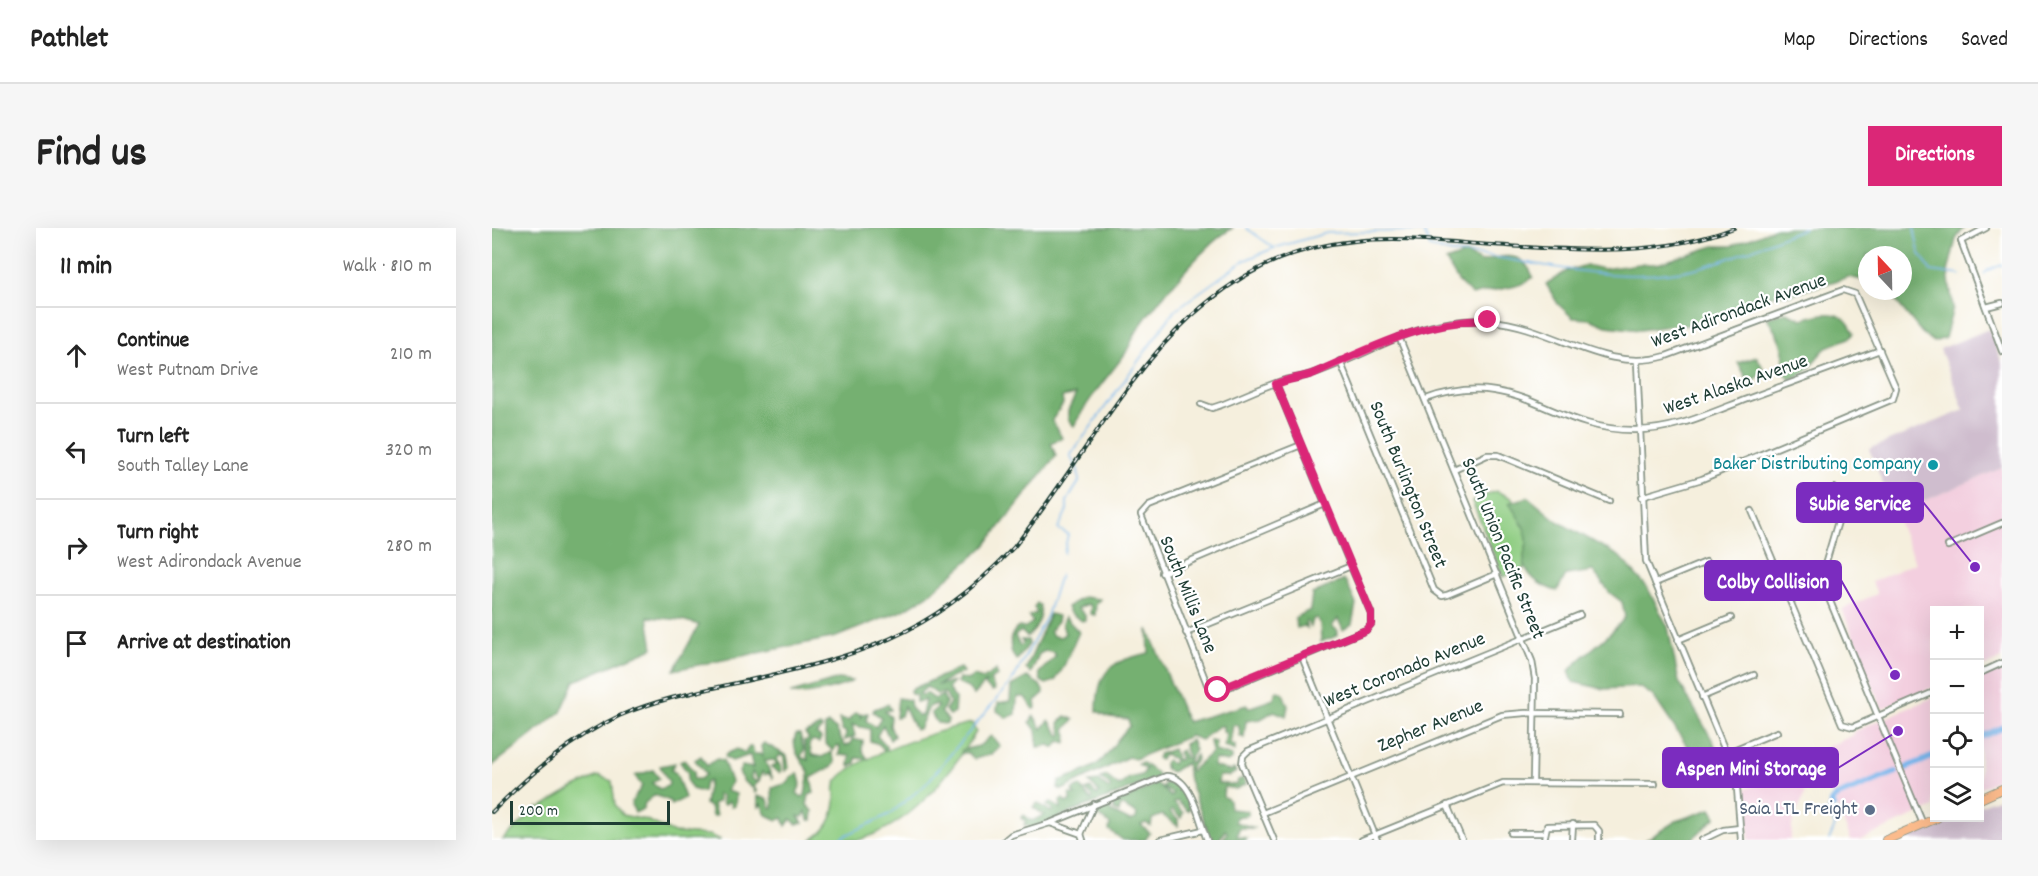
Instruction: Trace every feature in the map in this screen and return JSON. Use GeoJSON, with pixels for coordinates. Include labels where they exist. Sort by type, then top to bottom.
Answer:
{"type":"FeatureCollection","features":[{"type":"Feature","properties":{"kind":"main road"},"geometry":{"type":"LineString","coordinates":[[1984,797],[2002,789]]}},
{"type":"Feature","properties":{"kind":"main road"},"geometry":{"type":"LineString","coordinates":[[1886,840],[1930,821]]}},
{"type":"Feature","properties":{"kind":"street"},"geometry":{"type":"LineString","coordinates":[[1986,228],[1960,241],[2002,351]]}},
{"type":"Feature","properties":{"kind":"street","name":"West Adirondack Avenue"},"geometry":{"type":"LineString","coordinates":[[1201,404],[1212,408],[1221,405],[1276,384],[1308,375],[1399,337],[1438,324],[1488,320],[1534,328],[1615,360],[1636,362],[1666,356],[1843,290],[1855,294],[1880,350]]}},
{"type":"Feature","properties":{"kind":"street"},"geometry":{"type":"LineString","coordinates":[[1986,307],[2002,303]]}},
{"type":"Feature","properties":{"kind":"street","name":"South Union Pacific Street"},"geometry":{"type":"LineString","coordinates":[[1399,337],[1523,638],[1534,671],[1533,782]]}},
{"type":"Feature","properties":{"kind":"street"},"geometry":{"type":"LineString","coordinates":[[1641,497],[1702,479],[1889,401],[1896,396],[1896,388],[1880,350]]}},
{"type":"Feature","properties":{"kind":"street","name":"West Alaska Avenue"},"geometry":{"type":"LineString","coordinates":[[1426,399],[1461,390],[1492,390],[1515,394],[1598,426],[1639,430],[1686,422],[1880,350]]}},
{"type":"Feature","properties":{"kind":"street","name":"South Burlington Street"},"geometry":{"type":"LineString","coordinates":[[1340,361],[1434,590],[1442,596],[1447,595],[1497,574]]}},
{"type":"Feature","properties":{"kind":"street"},"geometry":{"type":"LineString","coordinates":[[1636,362],[1644,551],[1678,640],[1726,753],[1737,788],[1741,840]]}},
{"type":"Feature","properties":{"kind":"street"},"geometry":{"type":"LineString","coordinates":[[1276,384],[1371,613],[1371,624],[1366,630],[1302,657],[1376,837]]}},
{"type":"Feature","properties":{"kind":"street","name":"South Millis Lane"},"geometry":{"type":"LineString","coordinates":[[1301,445],[1149,506],[1143,510],[1142,520],[1207,684],[1212,688],[1224,689],[1302,657]]}},
{"type":"Feature","properties":{"kind":"street"},"geometry":{"type":"LineString","coordinates":[[1454,470],[1487,455],[1498,455],[1609,501]]}},
{"type":"Feature","properties":{"kind":"street"},"geometry":{"type":"LineString","coordinates":[[1834,488],[1839,518],[1825,565],[1824,583],[1923,824]]}},
{"type":"Feature","properties":{"kind":"street"},"geometry":{"type":"LineString","coordinates":[[1162,573],[1325,504]]}},
{"type":"Feature","properties":{"kind":"street"},"geometry":{"type":"LineString","coordinates":[[1752,511],[1839,721],[1844,726],[1853,727],[1930,695]]}},
{"type":"Feature","properties":{"kind":"street"},"geometry":{"type":"LineString","coordinates":[[1948,546],[2002,523]]}},
{"type":"Feature","properties":{"kind":"street"},"geometry":{"type":"LineString","coordinates":[[1655,583],[1706,562]]}},
{"type":"Feature","properties":{"kind":"street"},"geometry":{"type":"LineString","coordinates":[[1186,633],[1351,566]]}},
{"type":"Feature","properties":{"kind":"street","name":"West Coronado Avenue"},"geometry":{"type":"LineString","coordinates":[[1263,813],[1242,764],[1243,756],[1248,751],[1580,615]]}},
{"type":"Feature","properties":{"kind":"street"},"geometry":{"type":"LineString","coordinates":[[1678,640],[1731,618]]}},
{"type":"Feature","properties":{"kind":"street"},"geometry":{"type":"LineString","coordinates":[[1984,671],[2002,663]]}},
{"type":"Feature","properties":{"kind":"street"},"geometry":{"type":"LineString","coordinates":[[1702,697],[1754,675]]}},
{"type":"Feature","properties":{"kind":"street","name":"Zepher Avenue"},"geometry":{"type":"LineString","coordinates":[[1263,813],[1502,715],[1620,714]]}},
{"type":"Feature","properties":{"kind":"street"},"geometry":{"type":"LineString","coordinates":[[1726,753],[1778,732]]}},
{"type":"Feature","properties":{"kind":"street"},"geometry":{"type":"LineString","coordinates":[[1005,840],[1011,835],[1050,823],[1159,778],[1173,776],[1185,784],[1207,840]]}},
{"type":"Feature","properties":{"kind":"street"},"geometry":{"type":"LineString","coordinates":[[1362,840],[1376,837],[1503,783],[1655,784]]}},
{"type":"Feature","properties":{"kind":"street"},"geometry":{"type":"LineString","coordinates":[[1083,840],[1081,834],[1094,804]]}},
{"type":"Feature","properties":{"kind":"street"},"geometry":{"type":"LineString","coordinates":[[1447,805],[1462,840]]}},
{"type":"Feature","properties":{"kind":"street"},"geometry":{"type":"LineString","coordinates":[[1263,813],[1274,840]]}},
{"type":"Feature","properties":{"kind":"street"},"geometry":{"type":"LineString","coordinates":[[1050,823],[1081,834]]}},
{"type":"Feature","properties":{"kind":"street"},"geometry":{"type":"LineString","coordinates":[[1545,840],[1545,833],[1550,824],[1573,824],[1597,827],[1599,840]]}},
{"type":"Feature","properties":{"kind":"street"},"geometry":{"type":"LineString","coordinates":[[1572,840],[1573,824]]}},
{"type":"Feature","properties":{"kind":"street"},"geometry":{"type":"LineString","coordinates":[[1702,840],[1723,830],[1740,828]]}},
{"type":"Feature","properties":{"kind":"street"},"geometry":{"type":"LineString","coordinates":[[1160,840],[1203,830]]}},
{"type":"Feature","properties":{"kind":"street"},"geometry":{"type":"LineString","coordinates":[[1511,833],[1545,833]]}},
{"type":"Feature","properties":{"kind":"shaded area"},"geometry":{"type":"Polygon","coordinates":[[[1989,329],[2002,363],[2002,468],[1895,513],[1869,449],[1964,410],[1940,349],[1989,329]]]}},
{"type":"Feature","properties":{"kind":"shaded area"},"geometry":{"type":"Polygon","coordinates":[[[2002,468],[2002,658],[1984,666],[1984,606],[1930,606],[1930,689],[1882,709],[1842,609],[1877,594],[1872,582],[1915,563],[1895,513],[2002,468]]]}},
{"type":"Feature","properties":{"kind":"shaded area"},"geometry":{"type":"Polygon","coordinates":[[[2002,669],[2002,778],[1984,786],[1984,714],[1984,676],[2002,669]]]}},
{"type":"Feature","properties":{"kind":"shaded area"},"geometry":{"type":"Polygon","coordinates":[[[1930,699],[1930,809],[1860,840],[1851,840],[1815,752],[1854,735],[1853,732],[1930,699]]]}},
{"type":"Feature","properties":{"kind":"shaded area"},"geometry":{"type":"Polygon","coordinates":[[[1796,768],[1805,794],[1793,820],[1790,840],[1749,840],[1746,789],[1796,768]]]}},
{"type":"Feature","properties":{"kind":"shaded area"},"geometry":{"type":"Polygon","coordinates":[[[2002,797],[2002,840],[1902,840],[1945,822],[1984,822],[1984,804],[2002,797]]]}},
{"type":"Feature","properties":{"kind":"green space"},"geometry":{"type":"Polygon","coordinates":[[[492,228],[1233,228],[1197,258],[1156,305],[1138,329],[1125,354],[1074,426],[1068,420],[1068,411],[1076,394],[1062,397],[1063,404],[1052,420],[1062,438],[1051,443],[1056,456],[984,547],[928,595],[904,610],[836,637],[674,670],[699,625],[682,620],[648,617],[653,648],[575,681],[561,712],[492,766],[492,228]]]}},
{"type":"Feature","properties":{"kind":"green space"},"geometry":{"type":"Polygon","coordinates":[[[1776,228],[1964,228],[1956,239],[1948,272],[1953,308],[1945,338],[1934,342],[1922,333],[1895,300],[1912,300],[1912,246],[1858,246],[1858,279],[1848,277],[1790,295],[1773,295],[1694,325],[1640,330],[1606,326],[1590,319],[1573,318],[1558,304],[1546,284],[1567,271],[1586,265],[1603,269],[1657,264],[1714,246],[1732,246],[1776,228]]]}},
{"type":"Feature","properties":{"kind":"green space"},"geometry":{"type":"Polygon","coordinates":[[[1465,254],[1481,262],[1505,256],[1518,259],[1529,269],[1533,277],[1513,287],[1472,295],[1458,281],[1446,261],[1465,254]]]}},
{"type":"Feature","properties":{"kind":"green space"},"geometry":{"type":"Polygon","coordinates":[[[1786,312],[1802,319],[1826,314],[1840,316],[1854,334],[1825,349],[1807,371],[1790,379],[1782,370],[1782,349],[1778,336],[1767,318],[1786,312]]]}},
{"type":"Feature","properties":{"kind":"green space"},"geometry":{"type":"Polygon","coordinates":[[[1757,357],[1764,370],[1750,384],[1738,363],[1757,357]]]}},
{"type":"Feature","properties":{"kind":"green space"},"geometry":{"type":"Polygon","coordinates":[[[1496,491],[1512,498],[1539,562],[1503,577],[1472,501],[1496,491]]]}},
{"type":"Feature","properties":{"kind":"green space"},"geometry":{"type":"Polygon","coordinates":[[[1528,497],[1557,521],[1619,556],[1647,587],[1668,627],[1679,682],[1714,743],[1726,777],[1718,782],[1693,755],[1654,697],[1640,687],[1604,689],[1573,682],[1569,671],[1625,617],[1622,602],[1610,593],[1593,571],[1566,575],[1557,591],[1545,587],[1534,579],[1524,563],[1527,542],[1525,532],[1521,521],[1509,503],[1528,497]]]}},
{"type":"Feature","properties":{"kind":"green space"},"geometry":{"type":"Polygon","coordinates":[[[1343,580],[1356,604],[1352,624],[1343,630],[1338,619],[1332,626],[1338,631],[1337,636],[1321,642],[1320,624],[1317,618],[1313,619],[1311,627],[1307,621],[1305,623],[1307,628],[1304,626],[1297,628],[1295,618],[1310,610],[1312,594],[1343,580]]]}},
{"type":"Feature","properties":{"kind":"green space"},"geometry":{"type":"Polygon","coordinates":[[[1083,597],[1100,599],[1096,604],[1095,615],[1090,614],[1091,607],[1088,604],[1078,608],[1085,615],[1085,620],[1082,621],[1070,613],[1067,607],[1083,597]]]}},
{"type":"Feature","properties":{"kind":"green space"},"geometry":{"type":"Polygon","coordinates":[[[1037,603],[1040,605],[1040,610],[1036,627],[1027,637],[1021,631],[1015,636],[1020,646],[1024,643],[1021,640],[1028,640],[1029,644],[1017,660],[1012,653],[1011,638],[1019,627],[1024,628],[1033,622],[1029,616],[1037,613],[1034,607],[1037,603]]]}},
{"type":"Feature","properties":{"kind":"green space"},"geometry":{"type":"Polygon","coordinates":[[[1050,614],[1058,616],[1057,622],[1050,631],[1053,636],[1060,637],[1065,634],[1062,623],[1065,617],[1079,632],[1055,681],[1046,684],[1041,681],[1039,673],[1056,656],[1054,653],[1045,651],[1039,654],[1031,673],[1026,669],[1050,614]]]}},
{"type":"Feature","properties":{"kind":"green space"},"geometry":{"type":"Polygon","coordinates":[[[1148,629],[1187,722],[1247,705],[1248,708],[1274,699],[1275,692],[1278,691],[1283,693],[1288,706],[1286,716],[1274,711],[1261,719],[1246,721],[1244,738],[1240,736],[1239,726],[1233,725],[1230,744],[1235,745],[1235,751],[1224,746],[1226,733],[1223,732],[1223,726],[1219,726],[1201,740],[1190,736],[1135,759],[1128,757],[1062,790],[1058,788],[1059,781],[1098,763],[1130,726],[1128,719],[1109,717],[1097,711],[1100,685],[1109,669],[1116,664],[1149,653],[1148,629]]]}},
{"type":"Feature","properties":{"kind":"green space"},"geometry":{"type":"Polygon","coordinates":[[[960,668],[963,672],[937,685],[954,682],[948,689],[955,698],[954,713],[950,715],[945,710],[950,703],[945,693],[937,694],[927,687],[920,693],[922,696],[926,693],[935,699],[943,695],[946,703],[941,712],[948,720],[947,724],[937,723],[931,713],[938,707],[936,704],[929,707],[919,729],[915,729],[904,706],[901,716],[896,717],[898,698],[910,700],[911,709],[919,716],[922,715],[925,700],[916,702],[916,695],[911,694],[910,690],[960,668]]]}},
{"type":"Feature","properties":{"kind":"green space"},"geometry":{"type":"Polygon","coordinates":[[[996,670],[997,676],[990,680],[995,690],[992,691],[985,685],[987,681],[974,695],[968,688],[957,683],[959,678],[967,680],[974,676],[983,679],[996,670]]]}},
{"type":"Feature","properties":{"kind":"green space"},"geometry":{"type":"Polygon","coordinates":[[[1027,677],[1040,685],[1044,693],[1035,701],[1036,708],[1033,709],[1025,697],[1017,697],[1016,714],[1007,718],[997,711],[998,703],[1010,701],[1011,686],[1027,677]]]}},
{"type":"Feature","properties":{"kind":"green space"},"geometry":{"type":"Polygon","coordinates":[[[839,679],[852,681],[822,691],[791,693],[839,679]]]}},
{"type":"Feature","properties":{"kind":"green space"},"geometry":{"type":"Polygon","coordinates":[[[888,704],[891,710],[884,711],[891,717],[890,726],[894,736],[890,740],[883,725],[877,736],[886,746],[886,750],[884,751],[879,744],[870,741],[870,729],[852,725],[855,736],[845,740],[846,732],[842,731],[839,719],[848,721],[855,713],[860,714],[861,719],[862,714],[868,713],[866,721],[876,727],[881,717],[873,712],[874,709],[888,704]]]}},
{"type":"Feature","properties":{"kind":"green space"},"geometry":{"type":"Polygon","coordinates":[[[1034,716],[1042,729],[1049,720],[1060,736],[1062,734],[1059,723],[1066,716],[1074,720],[1065,729],[1066,743],[1060,741],[1054,748],[1049,745],[1038,747],[1036,730],[1030,722],[1034,716]]]}},
{"type":"Feature","properties":{"kind":"green space"},"geometry":{"type":"Polygon","coordinates":[[[972,723],[976,732],[953,766],[941,782],[912,811],[877,833],[858,840],[811,840],[829,823],[835,806],[835,785],[842,775],[856,765],[897,746],[972,723]]]}},
{"type":"Feature","properties":{"kind":"green space"},"geometry":{"type":"Polygon","coordinates":[[[828,724],[836,729],[845,746],[851,744],[852,739],[863,741],[862,750],[868,759],[856,758],[856,763],[849,766],[850,756],[839,755],[840,746],[836,746],[833,751],[825,743],[825,726],[828,724]]]}},
{"type":"Feature","properties":{"kind":"green space"},"geometry":{"type":"Polygon","coordinates":[[[820,726],[822,728],[816,734],[821,738],[819,742],[813,740],[809,744],[812,755],[822,757],[831,752],[835,762],[833,766],[811,778],[814,793],[809,795],[807,805],[813,811],[812,820],[808,820],[806,811],[803,817],[798,816],[803,823],[796,824],[791,819],[786,826],[783,818],[778,820],[766,815],[761,804],[759,807],[757,796],[768,799],[770,807],[773,808],[772,788],[788,783],[791,777],[798,773],[801,784],[797,793],[802,797],[805,795],[809,772],[795,749],[796,734],[800,734],[804,750],[801,757],[808,760],[804,741],[809,739],[805,733],[820,726]]]}},
{"type":"Feature","properties":{"kind":"green space"},"geometry":{"type":"Polygon","coordinates":[[[991,736],[1000,746],[991,754],[975,759],[967,753],[961,753],[962,750],[979,746],[991,736]]]}},
{"type":"Feature","properties":{"kind":"green space"},"geometry":{"type":"Polygon","coordinates":[[[1191,740],[1195,750],[1188,761],[1191,762],[1196,755],[1197,759],[1189,769],[1191,771],[1212,752],[1210,741],[1216,742],[1215,751],[1232,756],[1232,759],[1227,762],[1215,759],[1213,766],[1230,771],[1234,769],[1236,772],[1229,776],[1219,776],[1218,783],[1236,785],[1238,780],[1243,778],[1246,784],[1236,789],[1224,787],[1223,796],[1229,800],[1230,809],[1248,811],[1248,815],[1236,817],[1235,822],[1255,828],[1239,828],[1237,836],[1247,838],[1246,840],[1223,840],[1227,832],[1225,830],[1219,840],[1211,840],[1189,780],[1186,763],[1172,772],[1166,770],[1164,763],[1167,760],[1172,764],[1175,760],[1165,754],[1160,760],[1157,758],[1159,754],[1173,749],[1177,760],[1181,759],[1178,752],[1182,750],[1185,758],[1188,757],[1184,744],[1191,740]]]}},
{"type":"Feature","properties":{"kind":"green space"},"geometry":{"type":"Polygon","coordinates":[[[764,743],[787,756],[789,768],[785,771],[784,757],[780,755],[777,759],[782,770],[780,773],[771,767],[777,764],[774,760],[765,761],[773,779],[768,773],[765,775],[762,772],[759,781],[752,772],[751,779],[758,782],[754,787],[757,792],[755,793],[752,787],[744,782],[739,772],[742,766],[753,768],[750,755],[732,761],[725,757],[726,754],[737,749],[745,753],[749,747],[752,747],[754,754],[760,754],[763,758],[761,746],[764,743]]]}},
{"type":"Feature","properties":{"kind":"green space"},"geometry":{"type":"Polygon","coordinates":[[[701,756],[707,766],[716,759],[723,760],[731,782],[726,791],[736,794],[735,806],[731,806],[729,801],[724,805],[722,796],[717,794],[719,801],[713,804],[716,816],[712,816],[710,807],[705,804],[709,781],[705,782],[703,792],[692,789],[687,781],[688,773],[680,762],[684,760],[694,772],[693,779],[700,779],[706,774],[695,760],[701,756]]]}},
{"type":"Feature","properties":{"kind":"green space"},"geometry":{"type":"Polygon","coordinates":[[[1142,762],[1158,774],[1158,778],[1046,822],[1031,827],[1024,825],[1026,821],[1021,818],[1024,815],[1032,821],[1044,815],[1033,807],[1038,803],[1051,812],[1053,810],[1047,805],[1050,802],[1061,809],[1060,800],[1063,799],[1066,803],[1071,800],[1069,794],[1075,795],[1072,790],[1080,786],[1091,800],[1093,797],[1086,790],[1090,788],[1097,795],[1099,792],[1089,782],[1099,781],[1109,789],[1111,787],[1101,778],[1106,776],[1119,786],[1129,778],[1142,775],[1146,769],[1138,764],[1142,762]]]}},
{"type":"Feature","properties":{"kind":"green space"},"geometry":{"type":"Polygon","coordinates":[[[675,763],[671,770],[676,773],[685,798],[671,805],[670,801],[655,795],[645,803],[643,809],[635,813],[631,803],[642,786],[635,776],[653,770],[659,778],[652,783],[660,789],[668,786],[669,783],[660,766],[675,763]]]}},
{"type":"Feature","properties":{"kind":"green space"},"geometry":{"type":"Polygon","coordinates":[[[598,776],[612,781],[615,805],[622,815],[647,820],[674,833],[709,835],[721,840],[503,840],[538,807],[540,808],[598,776]]]}},
{"type":"Feature","properties":{"kind":"green space"},"geometry":{"type":"Polygon","coordinates":[[[1165,783],[1179,787],[1190,808],[1188,811],[1177,801],[1174,803],[1183,813],[1181,818],[1172,810],[1170,812],[1178,820],[1178,826],[1162,815],[1152,819],[1151,826],[1146,823],[1141,825],[1150,833],[1145,840],[1123,840],[1109,830],[1110,824],[1098,816],[1101,806],[1111,808],[1110,811],[1130,821],[1136,819],[1137,814],[1121,805],[1119,812],[1114,810],[1113,802],[1126,799],[1155,784],[1171,797],[1173,794],[1162,787],[1165,783]]]}},
{"type":"Feature","properties":{"kind":"green space"},"geometry":{"type":"Polygon","coordinates":[[[1711,809],[1716,817],[1691,840],[1646,840],[1676,821],[1711,809]]]}},
{"type":"Feature","properties":{"kind":"waterway"},"geometry":{"type":"LineString","coordinates":[[1246,228],[1273,247]]}},
{"type":"Feature","properties":{"kind":"waterway"},"geometry":{"type":"LineString","coordinates":[[1064,553],[1068,534],[1058,529],[1067,510],[1067,501],[1079,482],[1078,470],[1070,456],[1175,310],[1243,261],[1274,248],[1327,233],[1415,231],[1424,232],[1430,247],[1446,252],[1488,256],[1566,269],[1618,275],[1645,275],[1697,268],[1751,250],[1804,228]]}},
{"type":"Feature","properties":{"kind":"waterway"},"geometry":{"type":"LineString","coordinates":[[1914,228],[1919,252],[1931,271],[1960,275]]}},
{"type":"Feature","properties":{"kind":"waterway"},"geometry":{"type":"LineString","coordinates":[[1984,274],[2002,265]]}},
{"type":"Feature","properties":{"kind":"waterway"},"geometry":{"type":"LineString","coordinates":[[836,840],[890,814],[926,784],[1014,678],[1047,616],[1060,575]]}},
{"type":"Feature","properties":{"kind":"waterway"},"geometry":{"type":"LineString","coordinates":[[1984,735],[2002,728]]}},
{"type":"Feature","properties":{"kind":"waterway"},"geometry":{"type":"LineString","coordinates":[[1906,768],[1930,758]]}},
{"type":"Feature","properties":{"kind":"waterway"},"geometry":{"type":"LineString","coordinates":[[1833,806],[1831,802],[1835,797],[1896,772]]}},
{"type":"Feature","properties":{"kind":"waterway"},"geometry":{"type":"LineString","coordinates":[[1829,840],[1835,826],[1828,809],[1833,806]]}},
{"type":"Feature","properties":{"kind":"railway"},"geometry":{"type":"LineString","coordinates":[[492,812],[551,758],[584,735],[619,716],[664,700],[857,652],[921,623],[951,603],[982,578],[1014,547],[1118,401],[1155,354],[1195,313],[1241,278],[1294,254],[1355,241],[1406,239],[1553,249],[1614,250],[1674,244],[1704,238],[1734,228]]}},
{"type":"Feature","properties":{"kind":"place","name":"Baker Distributing Company"},"geometry":{"type":"Point","coordinates":[1933,465]}},
{"type":"Feature","properties":{"kind":"place","name":"Subie Service"},"geometry":{"type":"Point","coordinates":[1975,567]}},
{"type":"Feature","properties":{"kind":"place","name":"Colby Collision"},"geometry":{"type":"Point","coordinates":[1895,675]}},
{"type":"Feature","properties":{"kind":"place","name":"Aspen Mini Storage"},"geometry":{"type":"Point","coordinates":[1898,731]}},
{"type":"Feature","properties":{"kind":"place","name":"Saia LTL Freight"},"geometry":{"type":"Point","coordinates":[1870,810]}},
{"type":"Feature","properties":{"kind":"route"},"geometry":{"type":"LineString","coordinates":[[1218,690],[1366,630],[1371,624],[1371,613],[1276,384],[1308,375],[1425,327],[1488,320]]}}]}
